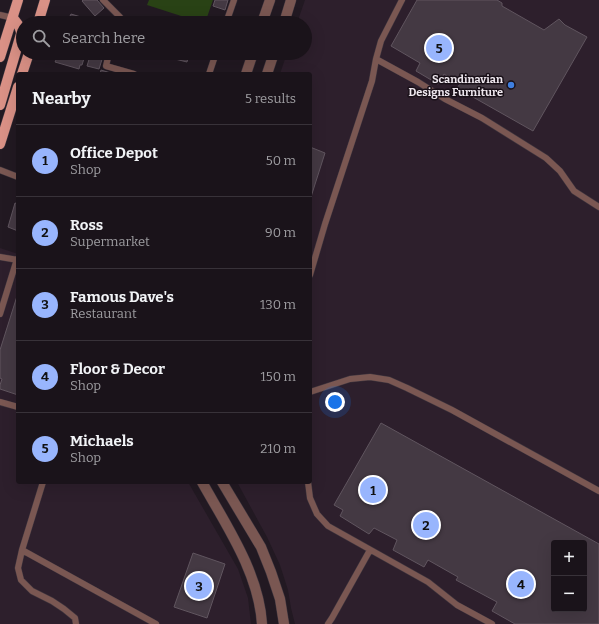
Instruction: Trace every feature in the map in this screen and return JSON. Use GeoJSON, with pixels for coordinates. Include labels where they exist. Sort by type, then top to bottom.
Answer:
{"type":"FeatureCollection","features":[{"type":"Feature","properties":{"kind":"main road"},"geometry":{"type":"LineString","coordinates":[[0,57],[18,0]]}},
{"type":"Feature","properties":{"kind":"main road"},"geometry":{"type":"LineString","coordinates":[[40,16],[45,0]]}},
{"type":"Feature","properties":{"kind":"main road"},"geometry":{"type":"LineString","coordinates":[[13,18],[16,22]]}},
{"type":"Feature","properties":{"kind":"main road"},"geometry":{"type":"LineString","coordinates":[[0,105],[16,51]]}},
{"type":"Feature","properties":{"kind":"main road"},"geometry":{"type":"LineString","coordinates":[[23,72],[26,60]]}},
{"type":"Feature","properties":{"kind":"main road"},"geometry":{"type":"LineString","coordinates":[[0,144],[16,93]]}},
{"type":"Feature","properties":{"kind":"street"},"geometry":{"type":"LineString","coordinates":[[264,16],[270,0]]}},
{"type":"Feature","properties":{"kind":"street"},"geometry":{"type":"LineString","coordinates":[[286,16],[291,0]]}},
{"type":"Feature","properties":{"kind":"street"},"geometry":{"type":"LineString","coordinates":[[247,72],[251,60]]}},
{"type":"Feature","properties":{"kind":"street"},"geometry":{"type":"LineString","coordinates":[[268,72],[272,60]]}},
{"type":"Feature","properties":{"kind":"street"},"geometry":{"type":"LineString","coordinates":[[203,484],[232,534],[248,568],[258,598],[262,624]]}},
{"type":"Feature","properties":{"kind":"street"},"geometry":{"type":"LineString","coordinates":[[223,484],[261,547],[280,599],[284,624]]}},
{"type":"Feature","properties":{"kind":"lane"},"geometry":{"type":"LineString","coordinates":[[103,0],[119,16]]}},
{"type":"Feature","properties":{"kind":"lane"},"geometry":{"type":"LineString","coordinates":[[228,16],[234,0]]}},
{"type":"Feature","properties":{"kind":"lane"},"geometry":{"type":"LineString","coordinates":[[312,268],[327,217],[372,81],[376,59],[382,41],[402,0]]}},
{"type":"Feature","properties":{"kind":"lane"},"geometry":{"type":"LineString","coordinates":[[0,14],[13,18]]}},
{"type":"Feature","properties":{"kind":"lane"},"geometry":{"type":"LineString","coordinates":[[376,59],[445,99],[482,118],[540,154],[560,171],[574,191],[599,207]]}},
{"type":"Feature","properties":{"kind":"lane"},"geometry":{"type":"LineString","coordinates":[[107,60],[106,66],[127,72]]}},
{"type":"Feature","properties":{"kind":"lane"},"geometry":{"type":"LineString","coordinates":[[210,72],[214,60]]}},
{"type":"Feature","properties":{"kind":"lane"},"geometry":{"type":"LineString","coordinates":[[0,170],[16,176]]}},
{"type":"Feature","properties":{"kind":"lane"},"geometry":{"type":"LineString","coordinates":[[0,257],[16,260]]}},
{"type":"Feature","properties":{"kind":"lane"},"geometry":{"type":"LineString","coordinates":[[0,314],[16,266]]}},
{"type":"Feature","properties":{"kind":"lane"},"geometry":{"type":"LineString","coordinates":[[312,391],[350,379],[370,377],[389,380],[452,410],[599,491]]}},
{"type":"Feature","properties":{"kind":"lane"},"geometry":{"type":"LineString","coordinates":[[0,402],[16,406]]}},
{"type":"Feature","properties":{"kind":"lane"},"geometry":{"type":"LineString","coordinates":[[42,484],[18,568],[21,580],[32,592],[52,601],[64,609],[75,618],[76,624]]}},
{"type":"Feature","properties":{"kind":"lane"},"geometry":{"type":"LineString","coordinates":[[308,484],[310,498],[317,514],[328,526],[428,582],[457,605],[492,624]]}},
{"type":"Feature","properties":{"kind":"lane"},"geometry":{"type":"LineString","coordinates":[[22,550],[156,624]]}},
{"type":"Feature","properties":{"kind":"lane"},"geometry":{"type":"LineString","coordinates":[[328,624],[370,550]]}},
{"type":"Feature","properties":{"kind":"shaded area"},"geometry":{"type":"Polygon","coordinates":[[[305,0],[599,0],[599,624],[295,624],[288,590],[280,565],[267,537],[238,484],[312,484],[312,72],[281,72],[285,60],[312,60],[312,16],[299,16],[305,0]]]}},
{"type":"Feature","properties":{"kind":"shaded area"},"geometry":{"type":"Polygon","coordinates":[[[0,248],[16,253],[16,484],[189,484],[238,569],[248,598],[251,624],[0,624],[0,248]]]}},
{"type":"Feature","properties":{"kind":"green space"},"geometry":{"type":"Polygon","coordinates":[[[149,0],[213,0],[207,16],[181,16],[147,5],[149,0]]]}},
{"type":"Feature","properties":{"kind":"building"},"geometry":{"type":"Polygon","coordinates":[[[97,0],[104,8],[95,16],[82,1],[97,0]]]}},
{"type":"Feature","properties":{"kind":"building"},"geometry":{"type":"Polygon","coordinates":[[[215,0],[228,0],[225,10],[213,6],[215,0]]]}},
{"type":"Feature","properties":{"kind":"building"},"geometry":{"type":"Polygon","coordinates":[[[417,0],[497,0],[502,3],[502,6],[544,30],[559,19],[565,25],[587,37],[533,131],[457,88],[460,84],[444,74],[438,84],[416,71],[420,63],[391,46],[417,0]]]}},
{"type":"Feature","properties":{"kind":"building"},"geometry":{"type":"Polygon","coordinates":[[[56,60],[84,60],[79,69],[55,62],[56,60]]]}},
{"type":"Feature","properties":{"kind":"building"},"geometry":{"type":"Polygon","coordinates":[[[89,60],[102,60],[99,69],[87,66],[89,60]]]}},
{"type":"Feature","properties":{"kind":"building"},"geometry":{"type":"Polygon","coordinates":[[[312,148],[325,153],[312,194],[312,148]]]}},
{"type":"Feature","properties":{"kind":"building"},"geometry":{"type":"Polygon","coordinates":[[[15,203],[16,230],[8,227],[15,203]]]}},
{"type":"Feature","properties":{"kind":"building"},"geometry":{"type":"Polygon","coordinates":[[[16,299],[16,394],[0,389],[2,379],[0,378],[0,350],[16,299]]]}},
{"type":"Feature","properties":{"kind":"building"},"geometry":{"type":"Polygon","coordinates":[[[381,423],[599,544],[599,624],[515,624],[492,611],[497,602],[456,580],[458,577],[428,560],[424,567],[393,550],[397,540],[374,528],[369,534],[340,516],[343,510],[334,505],[381,423]]]}},
{"type":"Feature","properties":{"kind":"building"},"geometry":{"type":"Polygon","coordinates":[[[193,553],[225,564],[207,618],[174,607],[193,553]]]}},
{"type":"Feature","properties":{"kind":"place","name":"Michaels"},"geometry":{"type":"Point","coordinates":[439,48]}},
{"type":"Feature","properties":{"kind":"place","name":"Scandinavian Designs Furniture"},"geometry":{"type":"Point","coordinates":[511,85]}},
{"type":"Feature","properties":{"kind":"place","name":"Office Depot"},"geometry":{"type":"Point","coordinates":[373,490]}},
{"type":"Feature","properties":{"kind":"place","name":"Ross"},"geometry":{"type":"Point","coordinates":[426,525]}},
{"type":"Feature","properties":{"kind":"place","name":"Floor & Decor"},"geometry":{"type":"Point","coordinates":[521,584]}},
{"type":"Feature","properties":{"kind":"place","name":"Famous Dave's"},"geometry":{"type":"Point","coordinates":[199,586]}}]}
